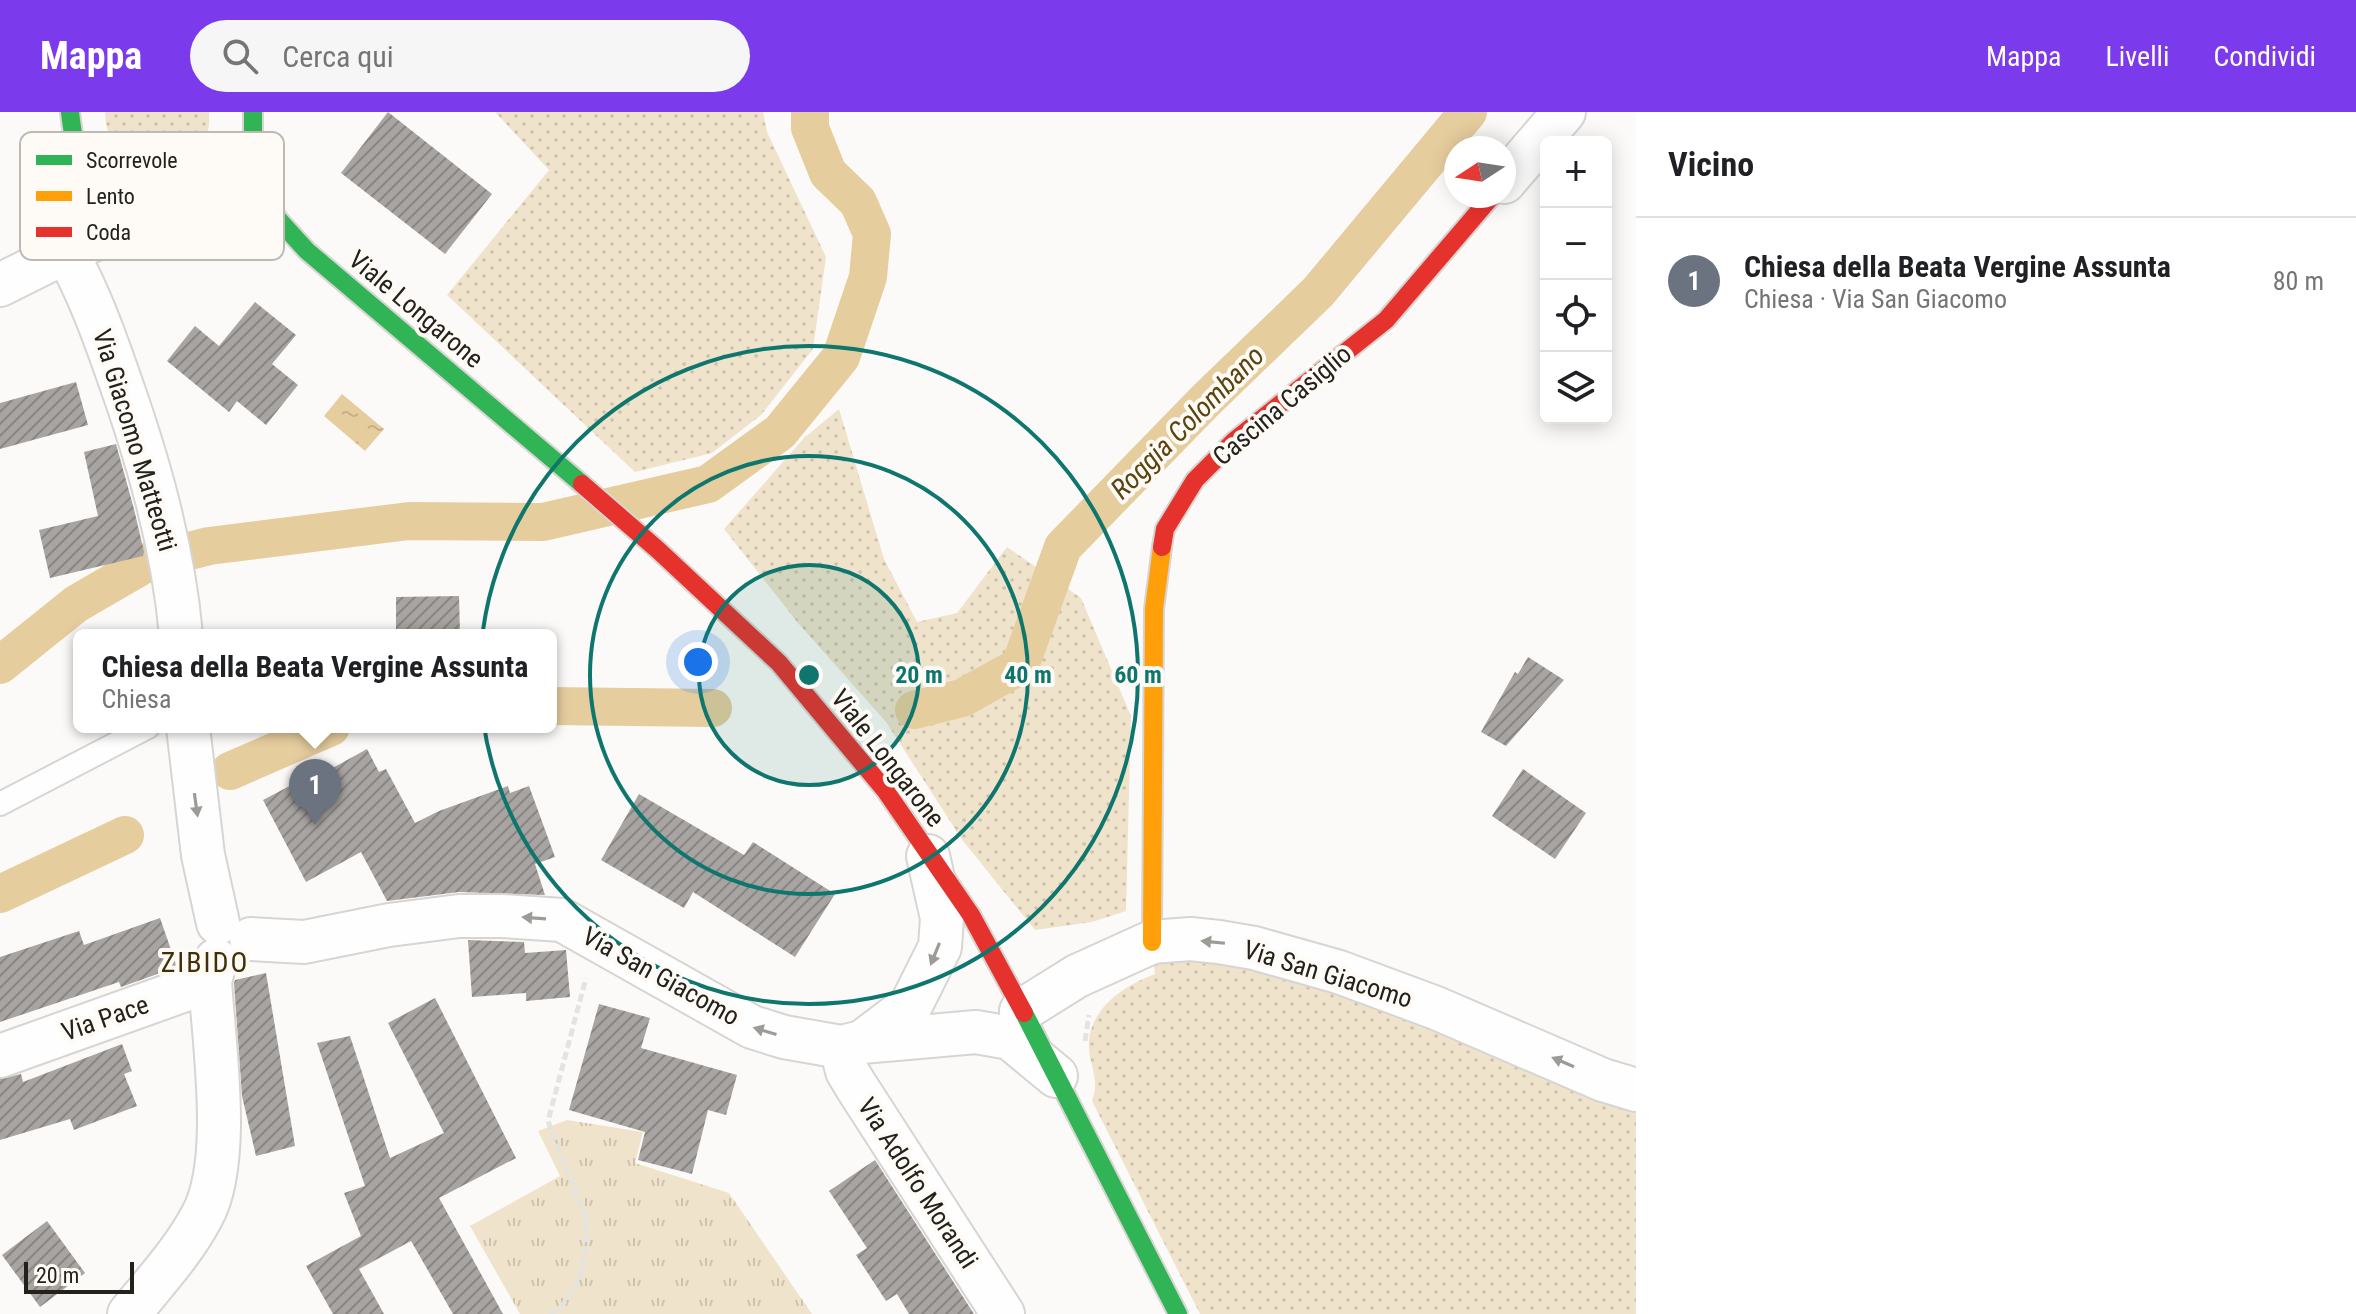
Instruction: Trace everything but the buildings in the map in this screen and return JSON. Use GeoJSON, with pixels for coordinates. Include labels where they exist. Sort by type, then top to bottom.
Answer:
{"type":"FeatureCollection","features":[{"type":"Feature","properties":{"kind":"main road"},"geometry":{"type":"LineString","coordinates":[[70,112],[72,132]]}},
{"type":"Feature","properties":{"kind":"main road","name":"Cascina Casiglio"},"geometry":{"type":"LineString","coordinates":[[1152,942],[1154,609],[1165,529],[1195,480],[1234,441],[1386,320],[1482,208]]}},
{"type":"Feature","properties":{"kind":"main road","name":"Viale Longarone"},"geometry":{"type":"LineString","coordinates":[[284,226],[307,251],[658,550],[779,663],[885,790],[971,915],[1071,1101],[1178,1314]]}},
{"type":"Feature","properties":{"kind":"main road","name":"Viale Longarone"},"geometry":{"type":"LineString","coordinates":[[284,239],[307,251]]}},
{"type":"Feature","properties":{"kind":"street"},"geometry":{"type":"LineString","coordinates":[[1516,168],[1564,112]]}},
{"type":"Feature","properties":{"kind":"street"},"geometry":{"type":"LineString","coordinates":[[0,285],[50,260]]}},
{"type":"Feature","properties":{"kind":"street","name":"Via Giacomo Matteotti"},"geometry":{"type":"LineString","coordinates":[[70,260],[90,296],[136,428],[169,544],[180,629]]}},
{"type":"Feature","properties":{"kind":"street"},"geometry":{"type":"LineString","coordinates":[[129,1314],[202,1216],[213,1190],[218,1159],[224,951],[201,842],[189,733]]}},
{"type":"Feature","properties":{"kind":"street"},"geometry":{"type":"LineString","coordinates":[[852,1045],[911,1005],[940,947],[942,918],[927,851]]}},
{"type":"Feature","properties":{"kind":"street","name":"Via San Giacomo"},"geometry":{"type":"LineString","coordinates":[[224,951],[304,942],[389,925],[459,916],[562,920],[752,1027],[784,1037],[852,1045],[976,1032],[1010,1038],[1056,1076]]}},
{"type":"Feature","properties":{"kind":"street","name":"Via San Giacomo"},"geometry":{"type":"LineString","coordinates":[[1021,1011],[1077,976],[1152,942],[1190,939],[1219,942],[1254,948],[1339,972],[1436,1008],[1603,1080],[1636,1090]]}},
{"type":"Feature","properties":{"kind":"street","name":"Via Pace"},"geometry":{"type":"LineString","coordinates":[[0,1056],[224,951]]}},
{"type":"Feature","properties":{"kind":"street","name":"Via Adolfo Morandi"},"geometry":{"type":"LineString","coordinates":[[852,1045],[847,1071],[1003,1314]]}},
{"type":"Feature","properties":{"kind":"lane"},"geometry":{"type":"LineString","coordinates":[[0,804],[136,733]]}},
{"type":"Feature","properties":{"kind":"path"},"geometry":{"type":"LineString","coordinates":[[550,1314],[562,1306],[576,1286],[583,1267],[586,1244],[586,1219],[548,1121],[594,938]]}},
{"type":"Feature","properties":{"kind":"path"},"geometry":{"type":"LineString","coordinates":[[1086,1049],[1089,1016],[1096,1002]]}},
{"type":"Feature","properties":{"kind":"green space"},"geometry":{"type":"Polygon","coordinates":[[[105,112],[209,112],[207,132],[109,132],[105,112]]]}},
{"type":"Feature","properties":{"kind":"green space"},"geometry":{"type":"Polygon","coordinates":[[[495,112],[763,112],[767,132],[826,257],[813,349],[761,415],[712,453],[635,472],[447,295],[549,170],[495,112]]]}},
{"type":"Feature","properties":{"kind":"green space"},"geometry":{"type":"Polygon","coordinates":[[[839,409],[884,559],[917,622],[957,613],[1007,547],[1081,598],[1131,716],[1126,911],[1092,922],[1035,930],[963,841],[886,722],[798,623],[724,529],[804,438],[839,409]]]}},
{"type":"Feature","properties":{"kind":"green space"},"geometry":{"type":"Polygon","coordinates":[[[1153,960],[1216,960],[1334,989],[1636,1108],[1636,1314],[1200,1314],[1092,1101],[1095,1084],[1089,1042],[1097,1016],[1116,995],[1155,974],[1153,960]]]}},
{"type":"Feature","properties":{"kind":"green space"},"geometry":{"type":"Polygon","coordinates":[[[567,1120],[643,1132],[635,1163],[729,1193],[812,1314],[520,1314],[470,1226],[560,1176],[538,1131],[567,1120]]]}},
{"type":"Feature","properties":{"kind":"water"},"geometry":{"type":"Polygon","coordinates":[[[342,394],[384,429],[365,451],[324,416],[342,394]]]}},
{"type":"Feature","properties":{"kind":"waterway"},"geometry":{"type":"LineString","coordinates":[[0,665],[76,604],[150,561],[209,546],[409,521],[543,522],[708,484],[780,432],[841,357],[868,277],[872,234],[858,202],[828,173],[810,128],[810,112]]}},
{"type":"Feature","properties":{"kind":"waterway","name":"Roggia Colombano"},"geometry":{"type":"LineString","coordinates":[[914,710],[962,698],[1020,666],[1063,547],[1205,401],[1318,292],[1468,112]]}},
{"type":"Feature","properties":{"kind":"waterway","name":"Roggia Colombano"},"geometry":{"type":"LineString","coordinates":[[557,706],[713,708]]}},
{"type":"Feature","properties":{"kind":"waterway","name":"Roggia Colombano"},"geometry":{"type":"LineString","coordinates":[[230,771],[317,733]]}},
{"type":"Feature","properties":{"kind":"waterway","name":"Roggia Colombano"},"geometry":{"type":"LineString","coordinates":[[0,894],[125,835]]}},
{"type":"Feature","properties":{"kind":"traffic: fast"},"geometry":{"type":"LineString","coordinates":[[70,112],[72,132]]}},
{"type":"Feature","properties":{"kind":"traffic: fast"},"geometry":{"type":"LineString","coordinates":[[253,112],[253,132]]}},
{"type":"Feature","properties":{"kind":"traffic: fast"},"geometry":{"type":"LineString","coordinates":[[284,226],[307,251],[582,484]]}},
{"type":"Feature","properties":{"kind":"traffic: fast"},"geometry":{"type":"LineString","coordinates":[[1024,1013],[1178,1314]]}},
{"type":"Feature","properties":{"kind":"traffic: slow"},"geometry":{"type":"LineString","coordinates":[[1152,942],[1154,609],[1162,547]]}},
{"type":"Feature","properties":{"kind":"traffic: jam"},"geometry":{"type":"LineString","coordinates":[[1162,547],[1165,529],[1195,480],[1234,441],[1386,320],[1482,208]]}},
{"type":"Feature","properties":{"kind":"traffic: jam"},"geometry":{"type":"LineString","coordinates":[[582,484],[779,663],[885,790],[971,915],[1024,1013]]}},
{"type":"Feature","properties":{"kind":"place","name":"Chiesa della Beata Vergine Assunta"},"geometry":{"type":"Point","coordinates":[315,825]}},
{"type":"Feature","properties":{"kind":"district","name":"ZIBIDO"},"geometry":{"type":"Point","coordinates":[205,962]}}]}
